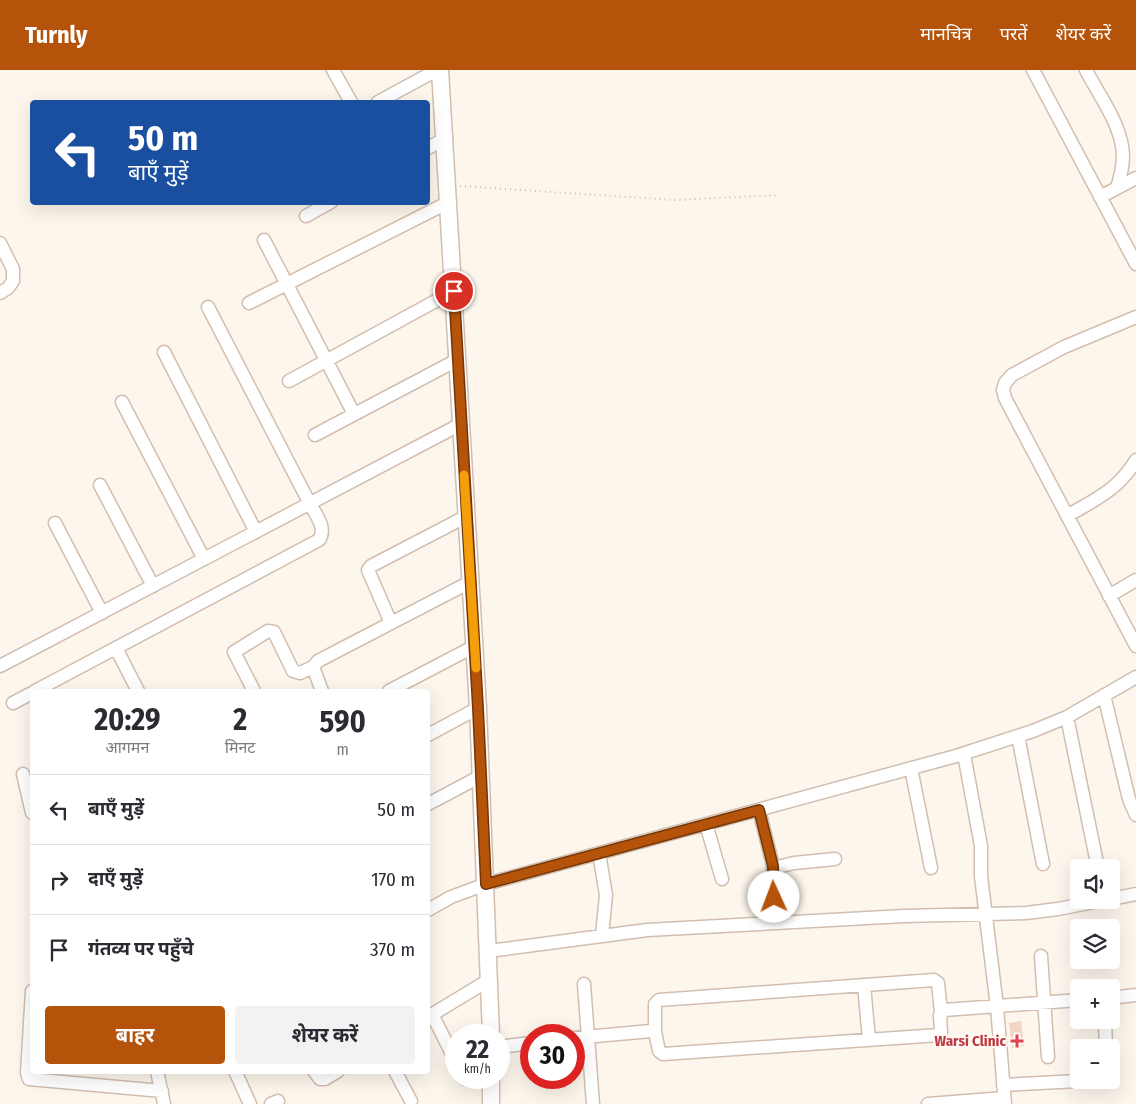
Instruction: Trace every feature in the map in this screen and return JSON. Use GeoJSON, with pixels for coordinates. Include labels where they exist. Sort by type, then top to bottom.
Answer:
{"type":"FeatureCollection","features":[{"type":"Feature","properties":{"kind":"street"},"geometry":{"type":"LineString","coordinates":[[334,70],[350,100]]}},
{"type":"Feature","properties":{"kind":"street"},"geometry":{"type":"LineString","coordinates":[[382,100],[438,70],[446,138],[457,360],[475,646],[482,776],[491,1024]]}},
{"type":"Feature","properties":{"kind":"street"},"geometry":{"type":"LineString","coordinates":[[1033,70],[1136,264]]}},
{"type":"Feature","properties":{"kind":"street"},"geometry":{"type":"LineString","coordinates":[[1086,70],[1118,130],[1122,144],[1123,158],[1117,188]]}},
{"type":"Feature","properties":{"kind":"street"},"geometry":{"type":"LineString","coordinates":[[430,147],[446,138]]}},
{"type":"Feature","properties":{"kind":"street"},"geometry":{"type":"LineString","coordinates":[[1100,197],[1136,178]]}},
{"type":"Feature","properties":{"kind":"street"},"geometry":{"type":"LineString","coordinates":[[249,303],[449,202]]}},
{"type":"Feature","properties":{"kind":"street"},"geometry":{"type":"LineString","coordinates":[[306,216],[326,205]]}},
{"type":"Feature","properties":{"kind":"street"},"geometry":{"type":"LineString","coordinates":[[264,240],[354,414]]}},
{"type":"Feature","properties":{"kind":"street"},"geometry":{"type":"LineString","coordinates":[[0,243],[13,269],[13,281],[0,292]]}},
{"type":"Feature","properties":{"kind":"street"},"geometry":{"type":"LineString","coordinates":[[288,382],[454,291]]}},
{"type":"Feature","properties":{"kind":"street"},"geometry":{"type":"LineString","coordinates":[[40,689],[319,540],[323,529],[208,308]]}},
{"type":"Feature","properties":{"kind":"street"},"geometry":{"type":"LineString","coordinates":[[1136,316],[1064,347],[1012,375],[1005,383],[1003,390],[1005,398],[1136,644]]}},
{"type":"Feature","properties":{"kind":"street"},"geometry":{"type":"LineString","coordinates":[[164,352],[256,532]]}},
{"type":"Feature","properties":{"kind":"street"},"geometry":{"type":"LineString","coordinates":[[314,435],[457,360]]}},
{"type":"Feature","properties":{"kind":"street"},"geometry":{"type":"LineString","coordinates":[[122,402],[204,559]]}},
{"type":"Feature","properties":{"kind":"street"},"geometry":{"type":"LineString","coordinates":[[0,666],[462,424]]}},
{"type":"Feature","properties":{"kind":"street"},"geometry":{"type":"LineString","coordinates":[[1067,516],[1112,490],[1122,481],[1136,460]]}},
{"type":"Feature","properties":{"kind":"street"},"geometry":{"type":"LineString","coordinates":[[100,485],[153,586]]}},
{"type":"Feature","properties":{"kind":"street"},"geometry":{"type":"LineString","coordinates":[[391,623],[368,570],[371,566],[466,516]]}},
{"type":"Feature","properties":{"kind":"street"},"geometry":{"type":"LineString","coordinates":[[55,523],[102,612]]}},
{"type":"Feature","properties":{"kind":"street"},"geometry":{"type":"LineString","coordinates":[[1109,596],[1136,580]]}},
{"type":"Feature","properties":{"kind":"street"},"geometry":{"type":"LineString","coordinates":[[253,689],[234,652],[268,630],[274,632],[293,670],[300,673],[313,667],[318,661],[470,582]]}},
{"type":"Feature","properties":{"kind":"street"},"geometry":{"type":"LineString","coordinates":[[393,689],[475,646]]}},
{"type":"Feature","properties":{"kind":"street"},"geometry":{"type":"LineString","coordinates":[[116,648],[137,689]]}},
{"type":"Feature","properties":{"kind":"street"},"geometry":{"type":"LineString","coordinates":[[313,667],[321,689]]}},
{"type":"Feature","properties":{"kind":"street"},"geometry":{"type":"LineString","coordinates":[[430,909],[486,884],[964,754],[1067,717],[1136,677]]}},
{"type":"Feature","properties":{"kind":"street"},"geometry":{"type":"LineString","coordinates":[[13,703],[30,694]]}},
{"type":"Feature","properties":{"kind":"street"},"geometry":{"type":"LineString","coordinates":[[1104,695],[1129,799],[1136,815]]}},
{"type":"Feature","properties":{"kind":"street"},"geometry":{"type":"LineString","coordinates":[[430,734],[478,708]]}},
{"type":"Feature","properties":{"kind":"street"},"geometry":{"type":"LineString","coordinates":[[1067,717],[1096,859]]}},
{"type":"Feature","properties":{"kind":"street"},"geometry":{"type":"LineString","coordinates":[[1018,736],[1043,864]]}},
{"type":"Feature","properties":{"kind":"street"},"geometry":{"type":"LineString","coordinates":[[933,1104],[1004,1101],[997,1006],[981,876],[982,846],[964,754]]}},
{"type":"Feature","properties":{"kind":"street"},"geometry":{"type":"LineString","coordinates":[[911,768],[931,868]]}},
{"type":"Feature","properties":{"kind":"street"},"geometry":{"type":"LineString","coordinates":[[23,774],[30,804]]}},
{"type":"Feature","properties":{"kind":"street"},"geometry":{"type":"LineString","coordinates":[[430,803],[482,776]]}},
{"type":"Feature","properties":{"kind":"street"},"geometry":{"type":"LineString","coordinates":[[759,810],[773,868],[773,923]]}},
{"type":"Feature","properties":{"kind":"street"},"geometry":{"type":"LineString","coordinates":[[706,824],[722,880]]}},
{"type":"Feature","properties":{"kind":"street"},"geometry":{"type":"LineString","coordinates":[[599,853],[606,895],[602,935]]}},
{"type":"Feature","properties":{"kind":"street"},"geometry":{"type":"LineString","coordinates":[[773,868],[794,863],[836,859]]}},
{"type":"Feature","properties":{"kind":"street"},"geometry":{"type":"LineString","coordinates":[[1120,897],[1136,894]]}},
{"type":"Feature","properties":{"kind":"street"},"geometry":{"type":"LineString","coordinates":[[488,951],[602,935],[692,927],[904,916],[985,915],[1070,907]]}},
{"type":"Feature","properties":{"kind":"street"},"geometry":{"type":"LineString","coordinates":[[1041,956],[1048,1057]]}},
{"type":"Feature","properties":{"kind":"street"},"geometry":{"type":"LineString","coordinates":[[445,1043],[430,1016],[489,980]]}},
{"type":"Feature","properties":{"kind":"street"},"geometry":{"type":"LineString","coordinates":[[936,980],[941,1012],[941,1034],[869,1040],[663,1054],[659,1051],[655,1032],[655,1004],[659,1000],[864,985],[936,980]]}},
{"type":"Feature","properties":{"kind":"street"},"geometry":{"type":"LineString","coordinates":[[584,984],[593,1104]]}},
{"type":"Feature","properties":{"kind":"street"},"geometry":{"type":"LineString","coordinates":[[864,985],[869,1040]]}},
{"type":"Feature","properties":{"kind":"street"},"geometry":{"type":"LineString","coordinates":[[1120,997],[1136,996]]}},
{"type":"Feature","properties":{"kind":"street"},"geometry":{"type":"LineString","coordinates":[[941,1012],[1070,1001]]}},
{"type":"Feature","properties":{"kind":"street"},"geometry":{"type":"LineString","coordinates":[[585,1036],[655,1032]]}},
{"type":"Feature","properties":{"kind":"street"},"geometry":{"type":"LineString","coordinates":[[30,1036],[27,1073],[32,1081],[163,1098],[158,1074]]}},
{"type":"Feature","properties":{"kind":"street"},"geometry":{"type":"LineString","coordinates":[[236,1074],[250,1104]]}},
{"type":"Feature","properties":{"kind":"street"},"geometry":{"type":"LineString","coordinates":[[316,1074],[320,1079],[325,1079],[333,1074]]}},
{"type":"Feature","properties":{"kind":"street"},"geometry":{"type":"LineString","coordinates":[[397,1074],[411,1101]]}},
{"type":"Feature","properties":{"kind":"street"},"geometry":{"type":"LineString","coordinates":[[1003,1085],[1070,1081]]}},
{"type":"Feature","properties":{"kind":"street"},"geometry":{"type":"LineString","coordinates":[[491,1089],[491,1104]]}},
{"type":"Feature","properties":{"kind":"path"},"geometry":{"type":"LineString","coordinates":[[448,185],[675,200],[779,195]]}},
{"type":"Feature","properties":{"kind":"building"},"geometry":{"type":"Polygon","coordinates":[[[1021,1021],[1024,1046],[1012,1048],[1009,1023],[1021,1021]]]}},
{"type":"Feature","properties":{"kind":"slow traffic"},"geometry":{"type":"LineString","coordinates":[[464,475],[476,668]]}},
{"type":"Feature","properties":{"kind":"place","name":"Warsi Clinic"},"geometry":{"type":"Point","coordinates":[1017,1041]}},
{"type":"Feature","properties":{"kind":"route"},"geometry":{"type":"LineString","coordinates":[[454,291],[475,646],[486,884],[759,810],[773,866],[774,897]]}}]}
